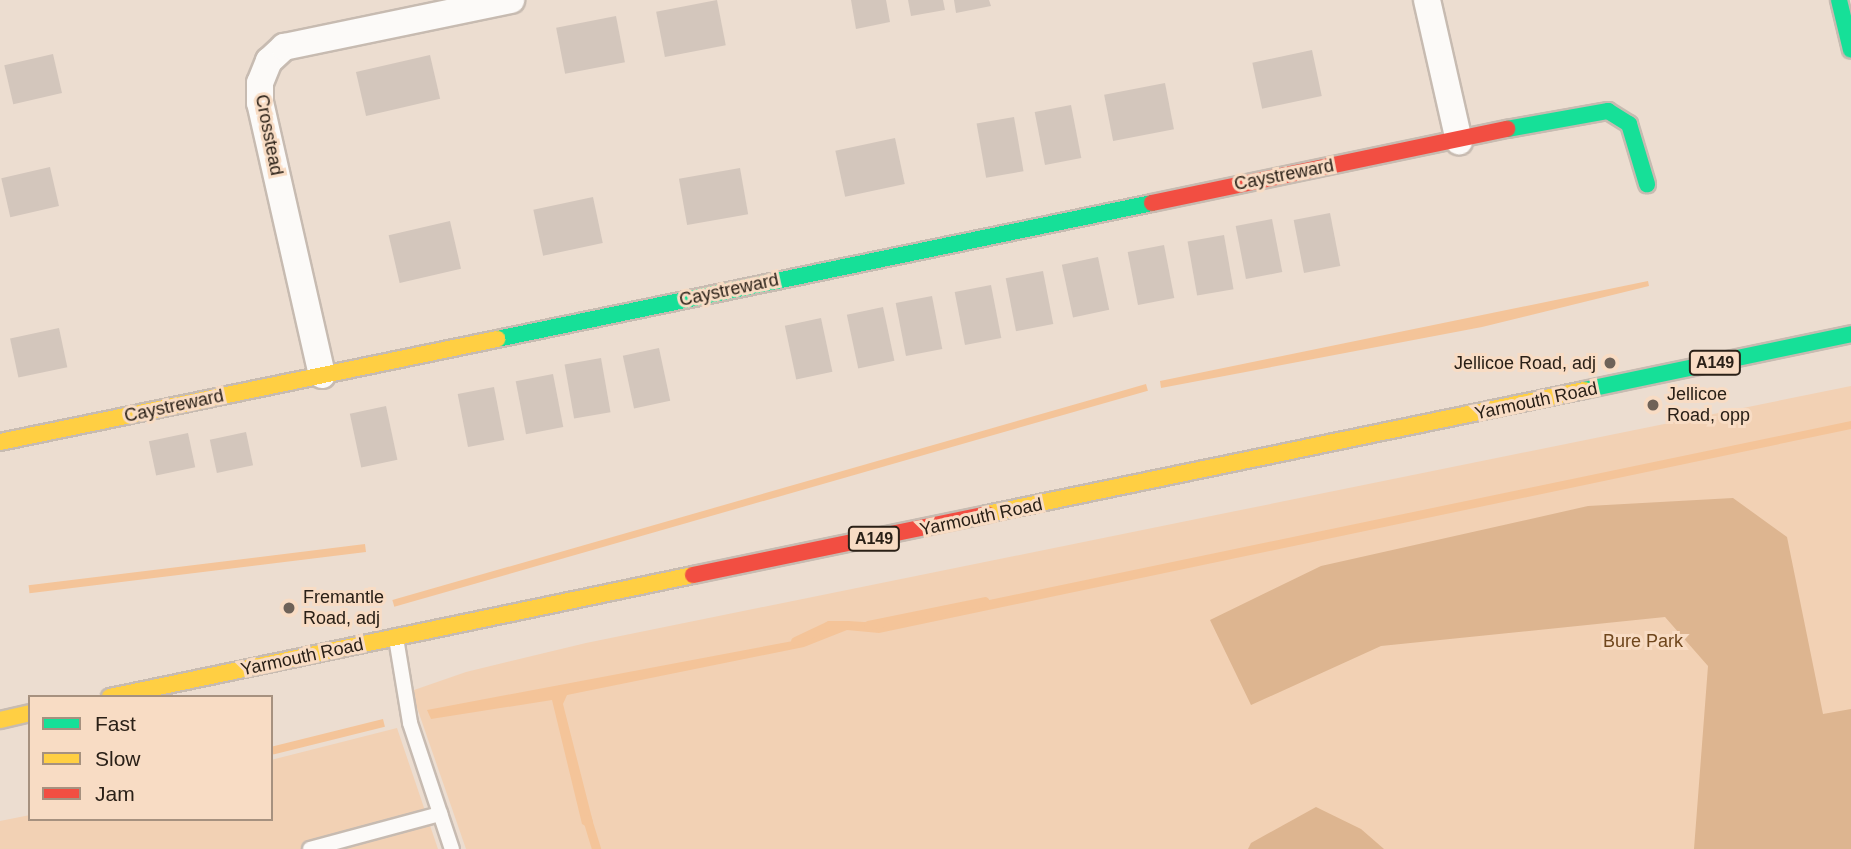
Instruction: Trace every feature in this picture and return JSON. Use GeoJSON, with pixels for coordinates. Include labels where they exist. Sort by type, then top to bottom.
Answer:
{"type":"FeatureCollection","features":[{"type":"Feature","properties":{"kind":"main road"},"geometry":{"type":"LineString","coordinates":[[1839,0],[1851,50]]}},
{"type":"Feature","properties":{"kind":"main road","name":"Caystreward"},"geometry":{"type":"LineString","coordinates":[[0,442],[1608,111],[1629,124],[1638,142],[1647,184]]}},
{"type":"Feature","properties":{"kind":"main road","name":"Yarmouth Road"},"geometry":{"type":"LineString","coordinates":[[120,695],[1851,334]]}},
{"type":"Feature","properties":{"kind":"main road"},"geometry":{"type":"LineString","coordinates":[[0,718],[28,713]]}},
{"type":"Feature","properties":{"kind":"street","name":"Crosstead"},"geometry":{"type":"LineString","coordinates":[[322,375],[260,103],[260,83],[269,61],[284,47],[512,0]]}},
{"type":"Feature","properties":{"kind":"street"},"geometry":{"type":"LineString","coordinates":[[1427,0],[1459,141]]}},
{"type":"Feature","properties":{"kind":"lane"},"geometry":{"type":"LineString","coordinates":[[396,638],[410,723],[452,849]]}},
{"type":"Feature","properties":{"kind":"lane"},"geometry":{"type":"LineString","coordinates":[[310,849],[440,814]]}},
{"type":"Feature","properties":{"kind":"green space","name":"Bure Park"},"geometry":{"type":"Polygon","coordinates":[[[1851,386],[1851,849],[466,849],[414,699],[414,690],[466,672],[586,643],[1851,386]]]}},
{"type":"Feature","properties":{"kind":"green space"},"geometry":{"type":"Polygon","coordinates":[[[397,728],[438,849],[0,849],[0,821],[28,815],[28,821],[273,821],[273,759],[397,728]]]}},
{"type":"Feature","properties":{"kind":"shaded area"},"geometry":{"type":"Polygon","coordinates":[[[1648,281],[1649,286],[1482,327],[1161,388],[1160,381],[1648,281]]]}},
{"type":"Feature","properties":{"kind":"shaded area"},"geometry":{"type":"Polygon","coordinates":[[[1146,384],[1148,391],[394,607],[392,600],[1146,384]]]}},
{"type":"Feature","properties":{"kind":"shaded area"},"geometry":{"type":"Polygon","coordinates":[[[1851,421],[1851,429],[879,633],[847,630],[804,647],[567,695],[563,704],[593,822],[591,829],[582,824],[552,700],[431,719],[427,710],[793,641],[848,621],[879,623],[1851,421]]]}},
{"type":"Feature","properties":{"kind":"shaded area"},"geometry":{"type":"Polygon","coordinates":[[[1733,498],[1787,537],[1823,714],[1851,709],[1851,849],[1694,849],[1708,666],[1665,617],[1381,646],[1251,705],[1210,620],[1321,566],[1588,506],[1733,498]]]}},
{"type":"Feature","properties":{"kind":"shaded area"},"geometry":{"type":"Polygon","coordinates":[[[365,544],[366,552],[30,593],[29,585],[365,544]]]}},
{"type":"Feature","properties":{"kind":"shaded area"},"geometry":{"type":"Polygon","coordinates":[[[383,719],[385,727],[273,755],[273,746],[383,719]]]}},
{"type":"Feature","properties":{"kind":"shaded area"},"geometry":{"type":"Polygon","coordinates":[[[1316,807],[1361,829],[1384,849],[1248,849],[1251,843],[1316,807]]]}},
{"type":"Feature","properties":{"kind":"building"},"geometry":{"type":"Polygon","coordinates":[[[717,0],[726,45],[665,57],[656,12],[717,0]]]}},
{"type":"Feature","properties":{"kind":"building"},"geometry":{"type":"Polygon","coordinates":[[[851,0],[886,0],[890,22],[856,29],[851,0]]]}},
{"type":"Feature","properties":{"kind":"building"},"geometry":{"type":"Polygon","coordinates":[[[908,0],[943,0],[945,10],[911,16],[908,0]]]}},
{"type":"Feature","properties":{"kind":"building"},"geometry":{"type":"Polygon","coordinates":[[[954,0],[989,0],[991,6],[956,13],[954,0]]]}},
{"type":"Feature","properties":{"kind":"building"},"geometry":{"type":"Polygon","coordinates":[[[616,16],[625,62],[565,74],[556,28],[616,16]]]}},
{"type":"Feature","properties":{"kind":"building"},"geometry":{"type":"Polygon","coordinates":[[[1312,50],[1322,96],[1262,109],[1252,63],[1312,50]]]}},
{"type":"Feature","properties":{"kind":"building"},"geometry":{"type":"Polygon","coordinates":[[[53,54],[62,93],[13,104],[4,65],[53,54]]]}},
{"type":"Feature","properties":{"kind":"building"},"geometry":{"type":"Polygon","coordinates":[[[430,55],[440,99],[366,116],[356,72],[430,55]]]}},
{"type":"Feature","properties":{"kind":"building"},"geometry":{"type":"Polygon","coordinates":[[[1165,83],[1174,129],[1113,141],[1104,95],[1165,83]]]}},
{"type":"Feature","properties":{"kind":"building"},"geometry":{"type":"Polygon","coordinates":[[[1071,105],[1081,158],[1045,165],[1035,112],[1071,105]]]}},
{"type":"Feature","properties":{"kind":"building"},"geometry":{"type":"Polygon","coordinates":[[[1014,117],[1024,171],[986,178],[977,124],[1014,117]]]}},
{"type":"Feature","properties":{"kind":"building"},"geometry":{"type":"Polygon","coordinates":[[[895,138],[905,184],[845,197],[835,151],[895,138]]]}},
{"type":"Feature","properties":{"kind":"building"},"geometry":{"type":"Polygon","coordinates":[[[50,167],[59,206],[10,217],[1,178],[50,167]]]}},
{"type":"Feature","properties":{"kind":"building"},"geometry":{"type":"Polygon","coordinates":[[[740,168],[748,214],[687,225],[679,179],[740,168]]]}},
{"type":"Feature","properties":{"kind":"building"},"geometry":{"type":"Polygon","coordinates":[[[593,197],[603,243],[543,256],[533,210],[593,197]]]}},
{"type":"Feature","properties":{"kind":"building"},"geometry":{"type":"Polygon","coordinates":[[[1330,213],[1340,266],[1304,273],[1294,220],[1330,213]]]}},
{"type":"Feature","properties":{"kind":"building"},"geometry":{"type":"Polygon","coordinates":[[[1272,219],[1282,272],[1246,279],[1236,226],[1272,219]]]}},
{"type":"Feature","properties":{"kind":"building"},"geometry":{"type":"Polygon","coordinates":[[[450,221],[461,269],[400,283],[389,235],[450,221]]]}},
{"type":"Feature","properties":{"kind":"building"},"geometry":{"type":"Polygon","coordinates":[[[1224,235],[1234,289],[1197,296],[1188,241],[1224,235]]]}},
{"type":"Feature","properties":{"kind":"building"},"geometry":{"type":"Polygon","coordinates":[[[1164,245],[1174,298],[1138,305],[1128,252],[1164,245]]]}},
{"type":"Feature","properties":{"kind":"building"},"geometry":{"type":"Polygon","coordinates":[[[1098,257],[1109,310],[1073,318],[1062,265],[1098,257]]]}},
{"type":"Feature","properties":{"kind":"building"},"geometry":{"type":"Polygon","coordinates":[[[1043,271],[1053,324],[1016,331],[1006,278],[1043,271]]]}},
{"type":"Feature","properties":{"kind":"building"},"geometry":{"type":"Polygon","coordinates":[[[991,285],[1001,338],[965,345],[955,292],[991,285]]]}},
{"type":"Feature","properties":{"kind":"building"},"geometry":{"type":"Polygon","coordinates":[[[932,296],[942,349],[906,356],[896,303],[932,296]]]}},
{"type":"Feature","properties":{"kind":"building"},"geometry":{"type":"Polygon","coordinates":[[[883,307],[894,361],[858,368],[847,315],[883,307]]]}},
{"type":"Feature","properties":{"kind":"building"},"geometry":{"type":"Polygon","coordinates":[[[821,318],[832,372],[796,379],[785,326],[821,318]]]}},
{"type":"Feature","properties":{"kind":"building"},"geometry":{"type":"Polygon","coordinates":[[[59,328],[67,367],[18,378],[10,338],[59,328]]]}},
{"type":"Feature","properties":{"kind":"building"},"geometry":{"type":"Polygon","coordinates":[[[659,348],[670,401],[634,409],[623,356],[659,348]]]}},
{"type":"Feature","properties":{"kind":"building"},"geometry":{"type":"Polygon","coordinates":[[[601,358],[611,412],[574,419],[565,364],[601,358]]]}},
{"type":"Feature","properties":{"kind":"building"},"geometry":{"type":"Polygon","coordinates":[[[553,374],[563,427],[526,434],[516,381],[553,374]]]}},
{"type":"Feature","properties":{"kind":"building"},"geometry":{"type":"Polygon","coordinates":[[[494,387],[504,440],[468,447],[458,394],[494,387]]]}},
{"type":"Feature","properties":{"kind":"building"},"geometry":{"type":"Polygon","coordinates":[[[386,406],[397,460],[361,467],[350,414],[386,406]]]}},
{"type":"Feature","properties":{"kind":"building"},"geometry":{"type":"Polygon","coordinates":[[[246,432],[253,465],[217,473],[210,440],[246,432]]]}},
{"type":"Feature","properties":{"kind":"building"},"geometry":{"type":"Polygon","coordinates":[[[188,433],[195,467],[156,476],[149,441],[188,433]]]}},
{"type":"Feature","properties":{"kind":"waterway"},"geometry":{"type":"LineString","coordinates":[[868,625],[985,601]]}},
{"type":"Feature","properties":{"kind":"waterway"},"geometry":{"type":"LineString","coordinates":[[795,641],[829,625],[847,625]]}},
{"type":"Feature","properties":{"kind":"waterway"},"geometry":{"type":"LineString","coordinates":[[587,819],[596,849]]}},
{"type":"Feature","properties":{"kind":"traffic: fast"},"geometry":{"type":"LineString","coordinates":[[1839,0],[1851,50]]}},
{"type":"Feature","properties":{"kind":"traffic: fast"},"geometry":{"type":"LineString","coordinates":[[1507,129],[1608,111],[1629,124],[1647,184]]}},
{"type":"Feature","properties":{"kind":"traffic: fast"},"geometry":{"type":"LineString","coordinates":[[497,339],[1152,203]]}},
{"type":"Feature","properties":{"kind":"traffic: fast"},"geometry":{"type":"LineString","coordinates":[[1584,390],[1851,334]]}},
{"type":"Feature","properties":{"kind":"traffic: slow"},"geometry":{"type":"LineString","coordinates":[[0,442],[497,339]]}},
{"type":"Feature","properties":{"kind":"traffic: slow"},"geometry":{"type":"LineString","coordinates":[[987,514],[1584,390]]}},
{"type":"Feature","properties":{"kind":"traffic: slow"},"geometry":{"type":"LineString","coordinates":[[120,695],[693,575]]}},
{"type":"Feature","properties":{"kind":"traffic: slow"},"geometry":{"type":"LineString","coordinates":[[0,720],[28,713]]}},
{"type":"Feature","properties":{"kind":"traffic: jam"},"geometry":{"type":"LineString","coordinates":[[1152,203],[1507,129]]}},
{"type":"Feature","properties":{"kind":"traffic: jam"},"geometry":{"type":"LineString","coordinates":[[693,575],[987,514]]}},
{"type":"Feature","properties":{"kind":"place","name":"Jellicoe Road, adj"},"geometry":{"type":"Point","coordinates":[1610,363]}},
{"type":"Feature","properties":{"kind":"place","name":"Jellicoe Road, opp"},"geometry":{"type":"Point","coordinates":[1653,405]}},
{"type":"Feature","properties":{"kind":"place","name":"Fremantle Road, adj"},"geometry":{"type":"Point","coordinates":[289,608]}}]}
